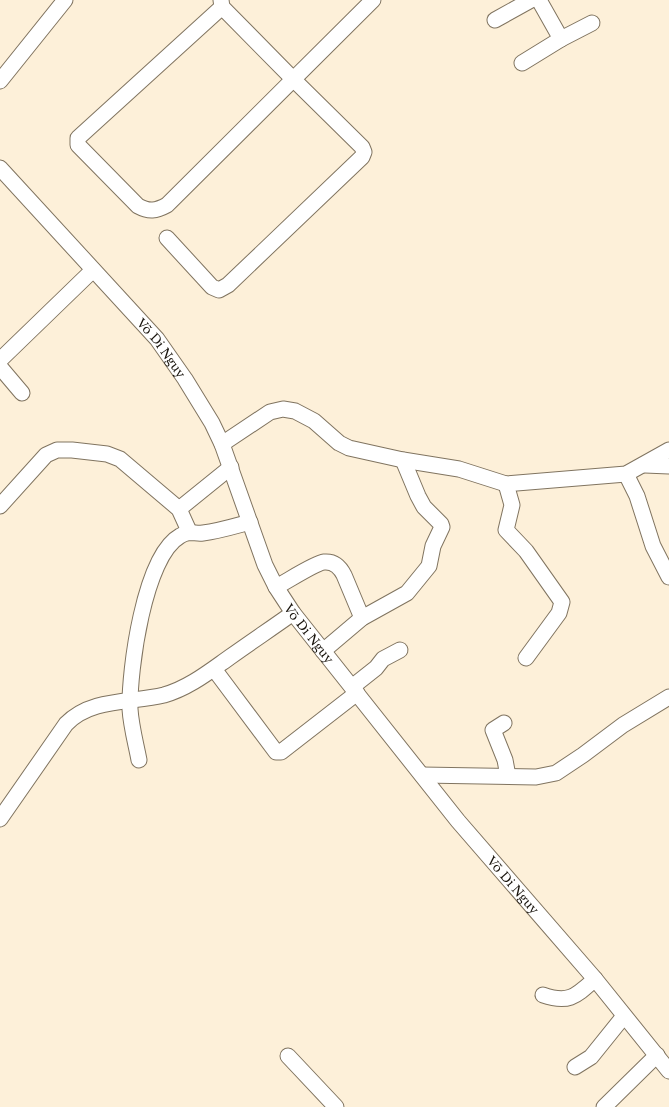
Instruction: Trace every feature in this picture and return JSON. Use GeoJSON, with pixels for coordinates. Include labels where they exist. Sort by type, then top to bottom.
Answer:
{"type":"FeatureCollection","features":[{"type":"Feature","properties":{"kind":"street"},"geometry":{"type":"LineString","coordinates":[[0,81],[65,0]]}},
{"type":"Feature","properties":{"kind":"street"},"geometry":{"type":"LineString","coordinates":[[167,238],[212,287],[219,290],[228,285],[362,157],[364,152],[362,147],[292,80],[221,4],[83,132],[78,138],[78,145],[138,206],[148,211],[156,211],[167,205],[292,80],[373,0]]}},
{"type":"Feature","properties":{"kind":"street"},"geometry":{"type":"LineString","coordinates":[[495,20],[531,0]]}},
{"type":"Feature","properties":{"kind":"street"},"geometry":{"type":"LineString","coordinates":[[539,0],[561,39]]}},
{"type":"Feature","properties":{"kind":"street"},"geometry":{"type":"LineString","coordinates":[[522,63],[561,39],[592,23]]}},
{"type":"Feature","properties":{"kind":"street","name":"Võ Di Nguy"},"geometry":{"type":"LineString","coordinates":[[2,173],[157,339],[185,378],[212,423],[222,444],[265,565],[276,587],[293,613],[458,821],[595,979],[669,1071]]}},
{"type":"Feature","properties":{"kind":"street"},"geometry":{"type":"LineString","coordinates":[[0,360],[94,270]]}},
{"type":"Feature","properties":{"kind":"street"},"geometry":{"type":"LineString","coordinates":[[0,367],[22,393]]}},
{"type":"Feature","properties":{"kind":"street"},"geometry":{"type":"LineString","coordinates":[[222,444],[270,412],[283,409],[314,421],[344,446],[403,460],[459,469],[506,484],[626,474],[669,450]]}},
{"type":"Feature","properties":{"kind":"street"},"geometry":{"type":"LineString","coordinates":[[0,506],[43,457],[56,450],[72,450],[107,454],[120,459],[178,509],[189,531]]}},
{"type":"Feature","properties":{"kind":"street"},"geometry":{"type":"LineString","coordinates":[[323,652],[362,618],[399,599],[410,590],[429,566],[433,546],[442,528],[440,521],[424,507],[403,460]]}},
{"type":"Feature","properties":{"kind":"street"},"geometry":{"type":"LineString","coordinates":[[644,464],[669,466]]}},
{"type":"Feature","properties":{"kind":"street"},"geometry":{"type":"LineString","coordinates":[[178,509],[231,467]]}},
{"type":"Feature","properties":{"kind":"street"},"geometry":{"type":"LineString","coordinates":[[626,474],[637,496],[653,546],[669,577]]}},
{"type":"Feature","properties":{"kind":"street"},"geometry":{"type":"LineString","coordinates":[[506,484],[512,505],[506,530],[526,551],[562,602],[560,612],[526,658]]}},
{"type":"Feature","properties":{"kind":"street"},"geometry":{"type":"LineString","coordinates":[[139,760],[130,712],[130,700],[137,639],[145,598],[162,556],[171,543],[179,536],[189,531],[202,533],[250,522]]}},
{"type":"Feature","properties":{"kind":"street"},"geometry":{"type":"LineString","coordinates":[[276,587],[323,562],[335,564],[341,568],[362,618]]}},
{"type":"Feature","properties":{"kind":"street"},"geometry":{"type":"LineString","coordinates":[[0,819],[69,721],[86,710],[96,706],[166,694],[198,679],[293,613]]}},
{"type":"Feature","properties":{"kind":"street"},"geometry":{"type":"LineString","coordinates":[[214,669],[276,752],[281,752],[355,690],[383,659],[400,650]]}},
{"type":"Feature","properties":{"kind":"street"},"geometry":{"type":"LineString","coordinates":[[422,775],[543,776],[556,773],[578,759],[623,725],[669,697]]}},
{"type":"Feature","properties":{"kind":"street"},"geometry":{"type":"LineString","coordinates":[[504,723],[496,728],[493,733],[502,752],[508,776]]}},
{"type":"Feature","properties":{"kind":"street"},"geometry":{"type":"LineString","coordinates":[[543,995],[560,1000],[569,999],[595,979]]}},
{"type":"Feature","properties":{"kind":"street"},"geometry":{"type":"LineString","coordinates":[[575,1067],[591,1057],[624,1016]]}},
{"type":"Feature","properties":{"kind":"street"},"geometry":{"type":"LineString","coordinates":[[604,1107],[657,1055]]}},
{"type":"Feature","properties":{"kind":"street"},"geometry":{"type":"LineString","coordinates":[[288,1056],[336,1107]]}}]}
